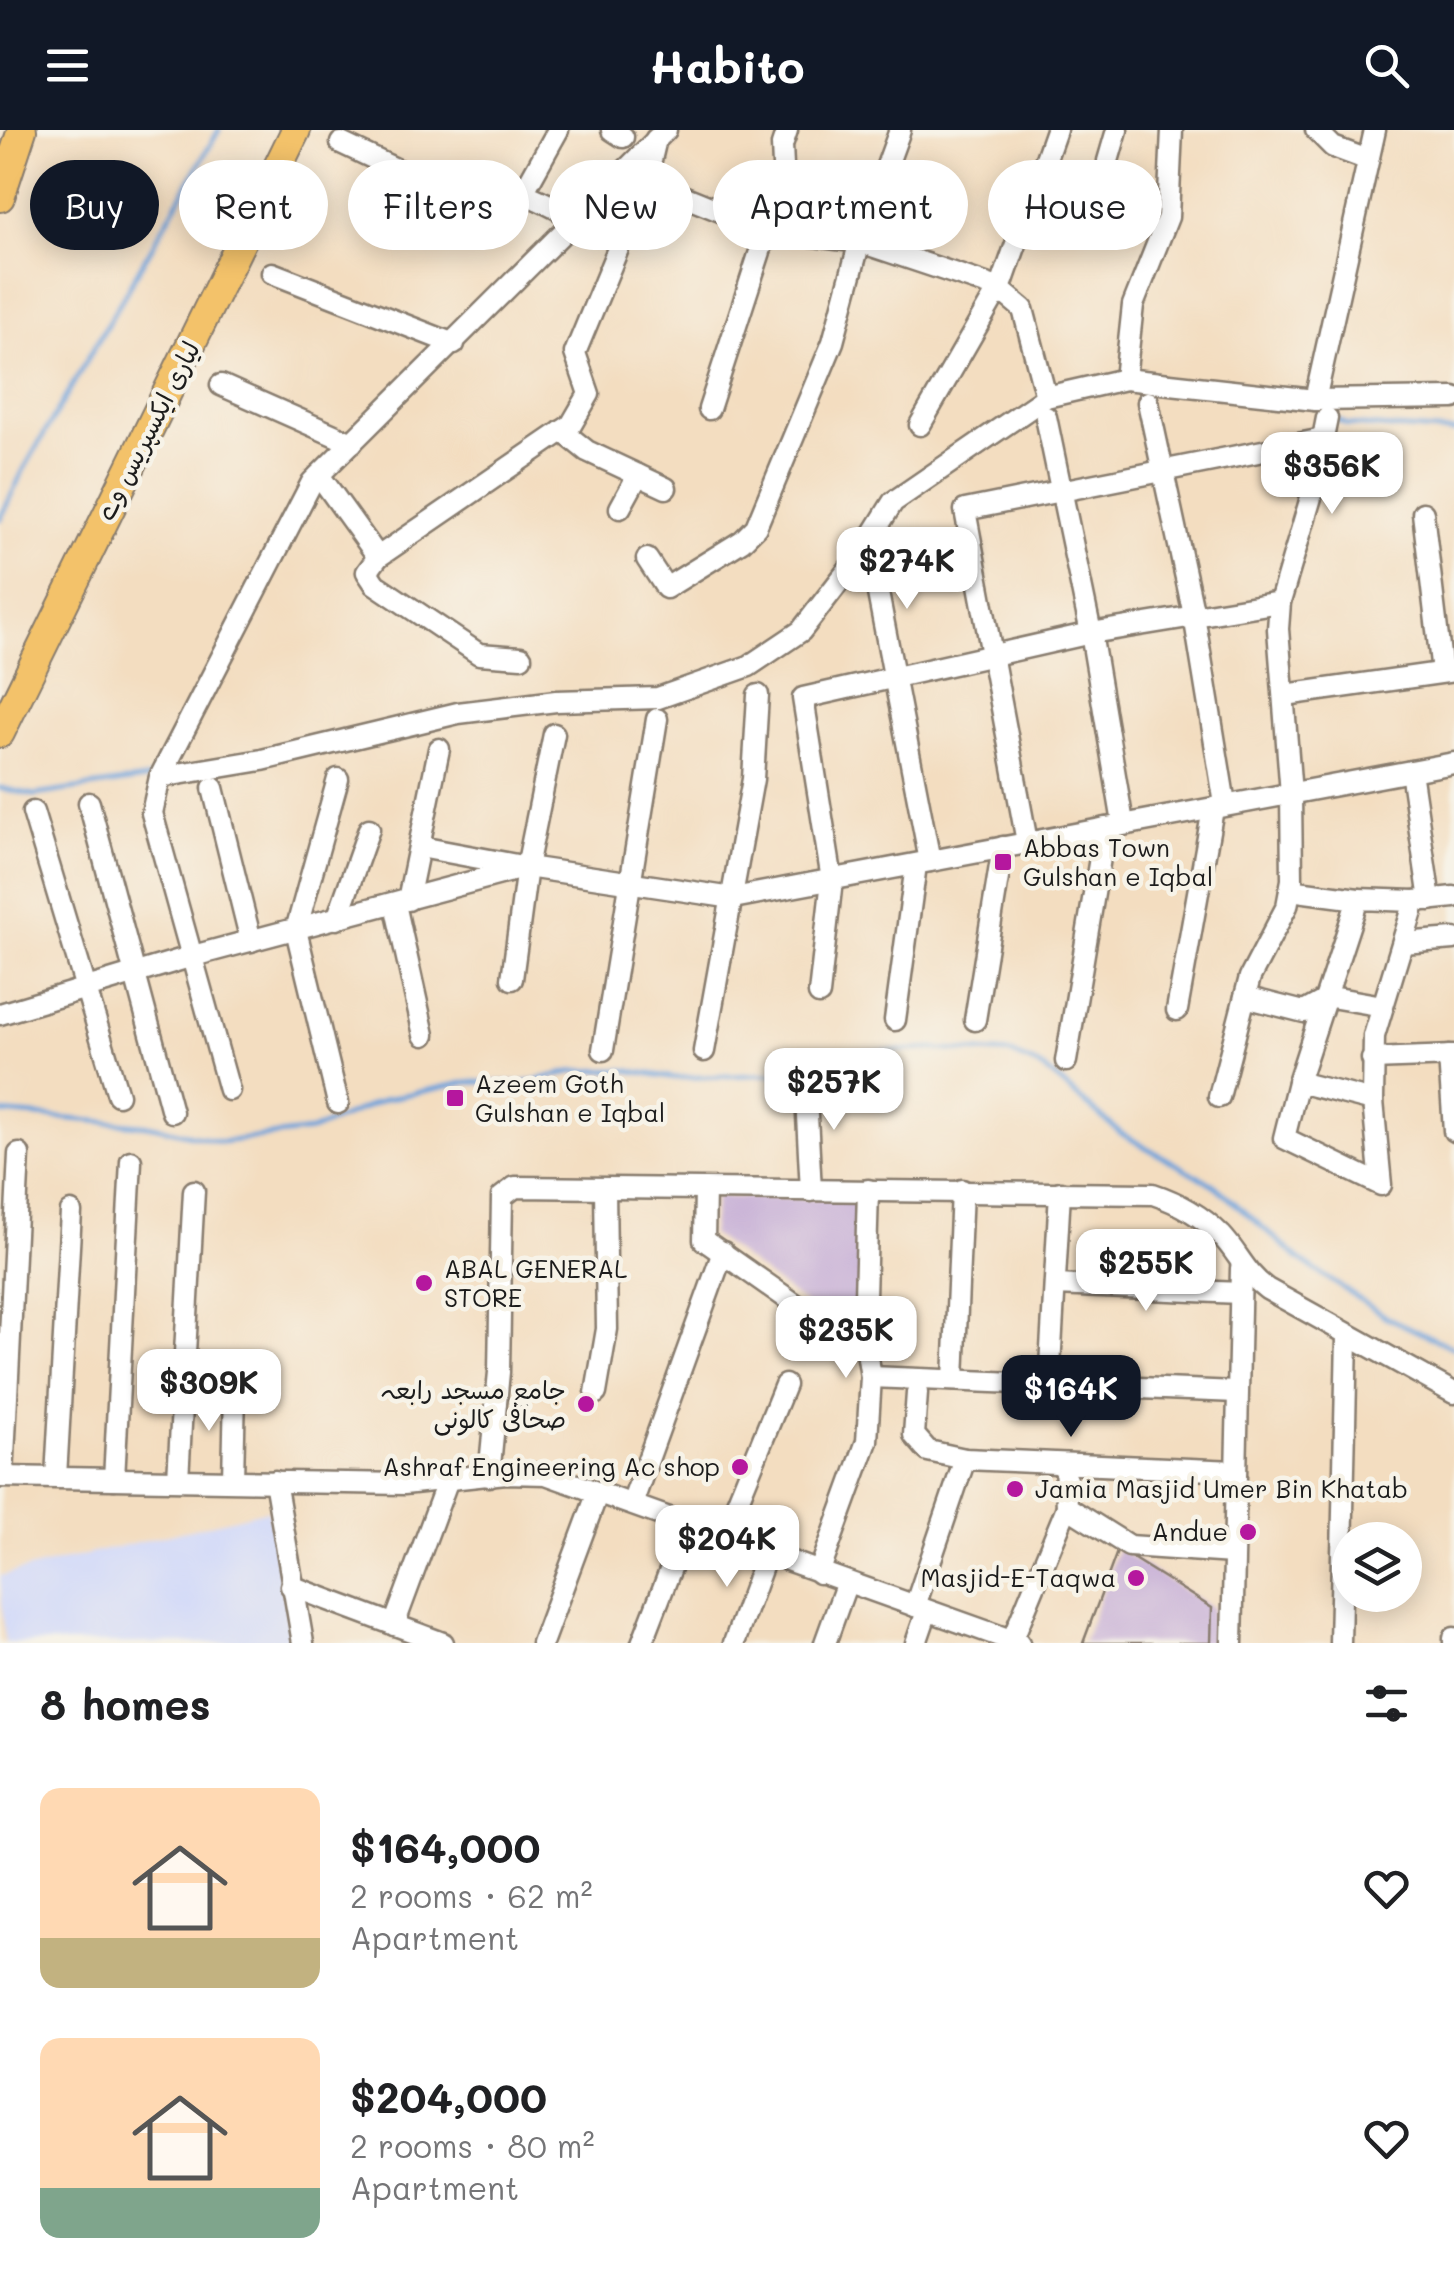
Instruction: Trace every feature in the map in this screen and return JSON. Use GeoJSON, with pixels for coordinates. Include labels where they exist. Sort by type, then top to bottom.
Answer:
{"type":"FeatureCollection","features":[{"type":"Feature","properties":{"kind":"highway"},"geometry":{"type":"LineString","coordinates":[[0,198],[22,130]]}},
{"type":"Feature","properties":{"kind":"highway","name":"لیاری ایکسپریس وے"},"geometry":{"type":"LineString","coordinates":[[0,732],[296,130]]}},
{"type":"Feature","properties":{"kind":"street"},"geometry":{"type":"LineString","coordinates":[[529,184],[558,130]]}},
{"type":"Feature","properties":{"kind":"street"},"geometry":{"type":"LineString","coordinates":[[783,160],[787,130]]}},
{"type":"Feature","properties":{"kind":"street"},"geometry":{"type":"LineString","coordinates":[[889,160],[900,130]]}},
{"type":"Feature","properties":{"kind":"street"},"geometry":{"type":"LineString","coordinates":[[920,425],[1015,254],[1056,130]]}},
{"type":"Feature","properties":{"kind":"street"},"geometry":{"type":"LineString","coordinates":[[1108,160],[1116,130]]}},
{"type":"Feature","properties":{"kind":"street"},"geometry":{"type":"LineString","coordinates":[[1125,379],[1133,305],[1168,216],[1172,130]]}},
{"type":"Feature","properties":{"kind":"street"},"geometry":{"type":"LineString","coordinates":[[1316,130],[1333,146],[1368,160]]}},
{"type":"Feature","properties":{"kind":"street"},"geometry":{"type":"LineString","coordinates":[[1315,400],[1375,130]]}},
{"type":"Feature","properties":{"kind":"street"},"geometry":{"type":"LineString","coordinates":[[653,160],[661,134]]}},
{"type":"Feature","properties":{"kind":"street"},"geometry":{"type":"LineString","coordinates":[[635,160],[661,134]]}},
{"type":"Feature","properties":{"kind":"street"},"geometry":{"type":"LineString","coordinates":[[341,143],[377,160]]}},
{"type":"Feature","properties":{"kind":"street"},"geometry":{"type":"LineString","coordinates":[[229,1090],[152,813],[160,777],[319,476],[549,247]]}},
{"type":"Feature","properties":{"kind":"street"},"geometry":{"type":"LineString","coordinates":[[521,657],[479,654],[375,584],[366,572],[378,557],[562,431],[588,403],[589,394],[574,353],[617,250]]}},
{"type":"Feature","properties":{"kind":"street"},"geometry":{"type":"LineString","coordinates":[[709,408],[765,250]]}},
{"type":"Feature","properties":{"kind":"street"},"geometry":{"type":"LineString","coordinates":[[647,559],[666,588],[742,541],[756,527],[834,342],[858,250]]}},
{"type":"Feature","properties":{"kind":"street"},"geometry":{"type":"LineString","coordinates":[[884,250],[998,288],[1023,309],[1046,407],[1091,633],[1114,825],[1066,1061]]}},
{"type":"Feature","properties":{"kind":"street"},"geometry":{"type":"LineString","coordinates":[[272,273],[454,344]]}},
{"type":"Feature","properties":{"kind":"street"},"geometry":{"type":"LineString","coordinates":[[160,777],[262,760],[458,713],[556,701],[658,698],[749,666],[801,630],[862,552],[893,502],[1046,407],[1125,379],[1315,400],[1454,398]]}},
{"type":"Feature","properties":{"kind":"street"},"geometry":{"type":"LineString","coordinates":[[221,385],[352,443]]}},
{"type":"Feature","properties":{"kind":"street"},"geometry":{"type":"LineString","coordinates":[[1148,402],[1194,615],[1220,807],[1177,1010]]}},
{"type":"Feature","properties":{"kind":"street"},"geometry":{"type":"LineString","coordinates":[[1219,1097],[1250,977],[1287,906],[1290,890],[1291,794],[1280,602],[1327,418]]}},
{"type":"Feature","properties":{"kind":"street"},"geometry":{"type":"LineString","coordinates":[[562,431],[586,450],[666,488]]}},
{"type":"Feature","properties":{"kind":"street"},"geometry":{"type":"LineString","coordinates":[[1027,842],[964,513],[1061,489],[1323,440]]}},
{"type":"Feature","properties":{"kind":"street"},"geometry":{"type":"LineString","coordinates":[[620,508],[638,474]]}},
{"type":"Feature","properties":{"kind":"street"},"geometry":{"type":"LineString","coordinates":[[319,476],[378,557]]}},
{"type":"Feature","properties":{"kind":"street"},"geometry":{"type":"LineString","coordinates":[[1284,695],[1448,671],[1423,513]]}},
{"type":"Feature","properties":{"kind":"street"},"geometry":{"type":"LineString","coordinates":[[871,557],[923,863],[894,1020]]}},
{"type":"Feature","properties":{"kind":"street"},"geometry":{"type":"LineString","coordinates":[[818,994],[832,880],[802,702],[808,696],[1091,633],[1280,602]]}},
{"type":"Feature","properties":{"kind":"street"},"geometry":{"type":"LineString","coordinates":[[704,1051],[753,778],[758,695]]}},
{"type":"Feature","properties":{"kind":"street"},"geometry":{"type":"LineString","coordinates":[[603,1050],[657,719]]}},
{"type":"Feature","properties":{"kind":"street"},"geometry":{"type":"LineString","coordinates":[[512,979],[527,867],[554,734]]}},
{"type":"Feature","properties":{"kind":"street"},"geometry":{"type":"LineString","coordinates":[[424,1036],[402,902],[420,846],[439,748]]}},
{"type":"Feature","properties":{"kind":"street"},"geometry":{"type":"LineString","coordinates":[[420,846],[527,867],[733,898],[1454,763]]}},
{"type":"Feature","properties":{"kind":"street"},"geometry":{"type":"LineString","coordinates":[[1358,899],[1298,1082],[1284,1138],[1378,1185],[1383,1182],[1372,1059],[1383,1006],[1422,901],[1411,771]]}},
{"type":"Feature","properties":{"kind":"street"},"geometry":{"type":"LineString","coordinates":[[338,778],[296,930],[338,1102]]}},
{"type":"Feature","properties":{"kind":"street"},"geometry":{"type":"LineString","coordinates":[[213,788],[251,941]]}},
{"type":"Feature","properties":{"kind":"street"},"geometry":{"type":"LineString","coordinates":[[88,803],[138,973],[172,1112]]}},
{"type":"Feature","properties":{"kind":"street"},"geometry":{"type":"LineString","coordinates":[[33,812],[118,1095]]}},
{"type":"Feature","properties":{"kind":"street"},"geometry":{"type":"LineString","coordinates":[[337,919],[369,829]]}},
{"type":"Feature","properties":{"kind":"street"},"geometry":{"type":"LineString","coordinates":[[974,1020],[1003,847]]}},
{"type":"Feature","properties":{"kind":"street"},"geometry":{"type":"LineString","coordinates":[[0,1014],[194,956],[527,867]]}},
{"type":"Feature","properties":{"kind":"street"},"geometry":{"type":"LineString","coordinates":[[1290,890],[1358,899],[1454,898]]}},
{"type":"Feature","properties":{"kind":"street"},"geometry":{"type":"LineString","coordinates":[[1404,943],[1454,939]]}},
{"type":"Feature","properties":{"kind":"street"},"geometry":{"type":"LineString","coordinates":[[1245,997],[1304,1012],[1331,996],[1383,1006]]}},
{"type":"Feature","properties":{"kind":"street"},"geometry":{"type":"LineString","coordinates":[[1372,1059],[1451,1056],[1454,1131]]}},
{"type":"Feature","properties":{"kind":"street"},"geometry":{"type":"LineString","coordinates":[[805,1078],[810,1191]]}},
{"type":"Feature","properties":{"kind":"street"},"geometry":{"type":"LineString","coordinates":[[1298,1082],[1373,1101]]}},
{"type":"Feature","properties":{"kind":"street"},"geometry":{"type":"LineString","coordinates":[[19,1154],[2,1477],[447,1482],[546,1474],[1014,1642],[1067,1507],[1065,1464]]}},
{"type":"Feature","properties":{"kind":"street"},"geometry":{"type":"LineString","coordinates":[[114,1478],[131,1161]]}},
{"type":"Feature","properties":{"kind":"street"},"geometry":{"type":"LineString","coordinates":[[488,1476],[499,1372],[502,1196],[515,1187],[1153,1194],[1177,1202],[1222,1236],[1241,1268],[1348,1338],[1454,1393]]}},
{"type":"Feature","properties":{"kind":"street"},"geometry":{"type":"LineString","coordinates":[[596,1393],[607,1329],[605,1189]]}},
{"type":"Feature","properties":{"kind":"street"},"geometry":{"type":"LineString","coordinates":[[705,1190],[701,1234],[822,1323],[864,1333]]}},
{"type":"Feature","properties":{"kind":"street"},"geometry":{"type":"LineString","coordinates":[[819,1573],[867,1441],[871,1376],[864,1333],[868,1190]]}},
{"type":"Feature","properties":{"kind":"street"},"geometry":{"type":"LineString","coordinates":[[954,1380],[962,1190]]}},
{"type":"Feature","properties":{"kind":"street"},"geometry":{"type":"LineString","coordinates":[[178,1480],[194,1191]]}},
{"type":"Feature","properties":{"kind":"street"},"geometry":{"type":"LineString","coordinates":[[1049,1384],[1060,1192]]}},
{"type":"Feature","properties":{"kind":"street"},"geometry":{"type":"LineString","coordinates":[[56,1478],[71,1212]]}},
{"type":"Feature","properties":{"kind":"street"},"geometry":{"type":"LineString","coordinates":[[632,1504],[723,1252]]}},
{"type":"Feature","properties":{"kind":"street"},"geometry":{"type":"LineString","coordinates":[[1232,1643],[1241,1268]]}},
{"type":"Feature","properties":{"kind":"street"},"geometry":{"type":"LineString","coordinates":[[1055,1284],[1240,1293]]}},
{"type":"Feature","properties":{"kind":"street"},"geometry":{"type":"LineString","coordinates":[[1340,1643],[1348,1338]]}},
{"type":"Feature","properties":{"kind":"street"},"geometry":{"type":"LineString","coordinates":[[871,1376],[1237,1392]]}},
{"type":"Feature","properties":{"kind":"street"},"geometry":{"type":"LineString","coordinates":[[723,1538],[785,1385]]}},
{"type":"Feature","properties":{"kind":"street"},"geometry":{"type":"LineString","coordinates":[[233,1480],[235,1389]]}},
{"type":"Feature","properties":{"kind":"street"},"geometry":{"type":"LineString","coordinates":[[916,1393],[914,1435],[928,1451],[965,1459],[1234,1471]]}},
{"type":"Feature","properties":{"kind":"street"},"geometry":{"type":"LineString","coordinates":[[916,1643],[921,1609],[965,1459]]}},
{"type":"Feature","properties":{"kind":"street"},"geometry":{"type":"LineString","coordinates":[[275,1481],[303,1643]]}},
{"type":"Feature","properties":{"kind":"street"},"geometry":{"type":"LineString","coordinates":[[394,1625],[447,1482]]}},
{"type":"Feature","properties":{"kind":"street"},"geometry":{"type":"LineString","coordinates":[[542,1643],[598,1492]]}},
{"type":"Feature","properties":{"kind":"street"},"geometry":{"type":"LineString","coordinates":[[1067,1507],[1128,1546],[1233,1553]]}},
{"type":"Feature","properties":{"kind":"street"},"geometry":{"type":"LineString","coordinates":[[642,1643],[688,1524]]}},
{"type":"Feature","properties":{"kind":"street"},"geometry":{"type":"LineString","coordinates":[[734,1643],[767,1554]]}},
{"type":"Feature","properties":{"kind":"street"},"geometry":{"type":"LineString","coordinates":[[825,1643],[847,1582]]}},
{"type":"Feature","properties":{"kind":"street"},"geometry":{"type":"LineString","coordinates":[[291,1586],[443,1643]]}},
{"type":"Feature","properties":{"kind":"shaded area"},"geometry":{"type":"Polygon","coordinates":[[[268,1510],[293,1643],[5,1643],[0,1576],[268,1510]]]}},
{"type":"Feature","properties":{"kind":"building"},"geometry":{"type":"Polygon","coordinates":[[[716,1197],[864,1200],[861,1308],[823,1317],[711,1234],[716,1197]]]}},
{"type":"Feature","properties":{"kind":"building","name":"Masjid-E-Taqwa"},"geometry":{"type":"Polygon","coordinates":[[[1118,1549],[1212,1608],[1211,1643],[1083,1643],[1118,1549]]]}},
{"type":"Feature","properties":{"kind":"waterway"},"geometry":{"type":"LineString","coordinates":[[0,519],[23,471],[219,130]]}},
{"type":"Feature","properties":{"kind":"waterway"},"geometry":{"type":"LineString","coordinates":[[1334,418],[1347,425],[1454,432]]}},
{"type":"Feature","properties":{"kind":"waterway"},"geometry":{"type":"LineString","coordinates":[[0,788],[34,795],[152,778]]}},
{"type":"Feature","properties":{"kind":"waterway"},"geometry":{"type":"LineString","coordinates":[[0,1113],[153,1126],[221,1142],[311,1131],[385,1099],[468,1082],[523,1083],[575,1071],[625,1070],[676,1078],[776,1074],[849,1053],[931,1049],[1012,1054],[1043,1068],[1122,1134],[1214,1185],[1299,1259],[1386,1317],[1454,1348]]}},
{"type":"Feature","properties":{"kind":"place","name":"Abbas Town Gulshan e Iqbal"},"geometry":{"type":"Point","coordinates":[1003,862]}},
{"type":"Feature","properties":{"kind":"place","name":"Azeem Goth Gulshan e Iqbal"},"geometry":{"type":"Point","coordinates":[455,1098]}},
{"type":"Feature","properties":{"kind":"place","name":"ABAL GENERAL STORE"},"geometry":{"type":"Point","coordinates":[424,1283]}},
{"type":"Feature","properties":{"kind":"place","name":"جامع مسجد رابعہ صحافی کالونی"},"geometry":{"type":"Point","coordinates":[586,1404]}},
{"type":"Feature","properties":{"kind":"place","name":"Ashraf Engineering Ac shop"},"geometry":{"type":"Point","coordinates":[740,1467]}},
{"type":"Feature","properties":{"kind":"place","name":"Jamia Masjid Umer Bin Khatab"},"geometry":{"type":"Point","coordinates":[1015,1489]}},
{"type":"Feature","properties":{"kind":"place","name":"Andue"},"geometry":{"type":"Point","coordinates":[1248,1532]}},
{"type":"Feature","properties":{"kind":"place","name":"Masjid-E-Taqwa"},"geometry":{"type":"Point","coordinates":[1136,1578]}}]}
